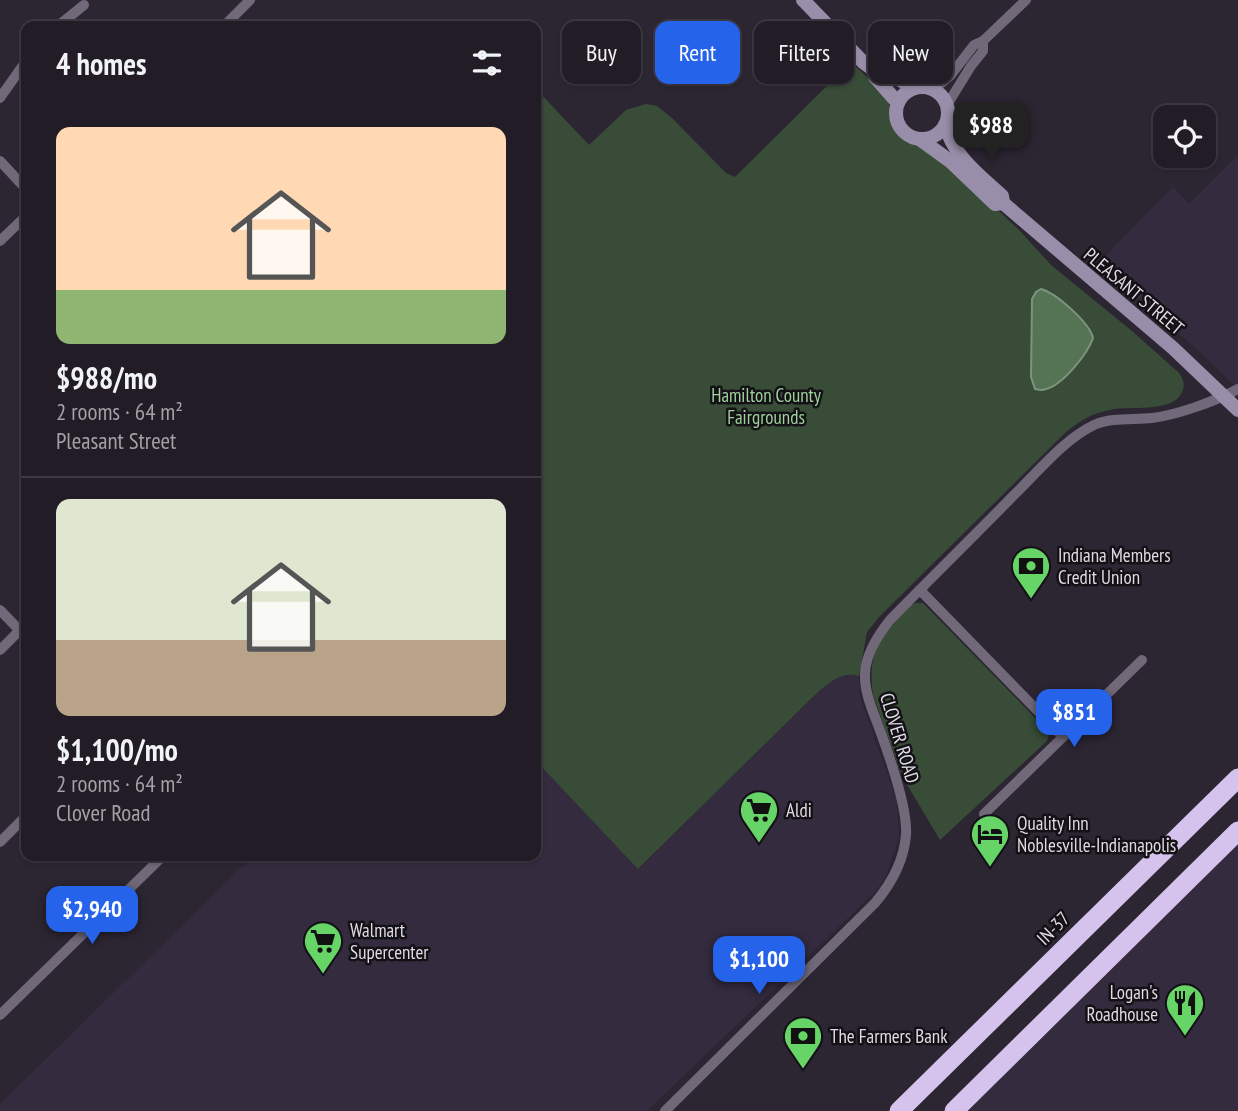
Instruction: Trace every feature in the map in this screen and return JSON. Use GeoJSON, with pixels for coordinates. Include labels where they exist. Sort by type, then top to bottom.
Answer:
{"type":"FeatureCollection","features":[{"type":"Feature","properties":{"kind":"highway","name":"IN-37"},"geometry":{"type":"LineString","coordinates":[[899,1111],[1238,778]]}},
{"type":"Feature","properties":{"kind":"highway"},"geometry":{"type":"LineString","coordinates":[[954,1111],[1238,831]]}},
{"type":"Feature","properties":{"kind":"street"},"geometry":{"type":"LineString","coordinates":[[229,21],[250,0]]}},
{"type":"Feature","properties":{"kind":"street"},"geometry":{"type":"LineString","coordinates":[[803,0],[868,65]]}},
{"type":"Feature","properties":{"kind":"street"},"geometry":{"type":"LineString","coordinates":[[933,90],[950,76],[974,45],[983,41],[1026,0]]}},
{"type":"Feature","properties":{"kind":"street"},"geometry":{"type":"LineString","coordinates":[[64,21],[84,5]]}},
{"type":"Feature","properties":{"kind":"street"},"geometry":{"type":"LineString","coordinates":[[947,105],[971,65],[983,51],[983,41]]}},
{"type":"Feature","properties":{"kind":"street"},"geometry":{"type":"LineString","coordinates":[[0,98],[21,68]]}},
{"type":"Feature","properties":{"kind":"street"},"geometry":{"type":"LineString","coordinates":[[881,84],[898,103]]}},
{"type":"Feature","properties":{"kind":"street"},"geometry":{"type":"LineString","coordinates":[[908,84],[915,88]]}},
{"type":"Feature","properties":{"kind":"street"},"geometry":{"type":"LineString","coordinates":[[915,88],[933,90],[939,93],[947,105],[945,125],[930,139],[921,140],[905,134],[896,120],[898,103],[902,96],[915,88]]}},
{"type":"Feature","properties":{"kind":"street","name":"PLEASANT STREET"},"geometry":{"type":"LineString","coordinates":[[945,125],[955,150],[1002,196],[1003,204]]}},
{"type":"Feature","properties":{"kind":"street","name":"PLEASANT STREET"},"geometry":{"type":"LineString","coordinates":[[921,140],[950,161],[995,204],[1003,204],[1173,348],[1238,410]]}},
{"type":"Feature","properties":{"kind":"street"},"geometry":{"type":"LineString","coordinates":[[0,162],[21,184]]}},
{"type":"Feature","properties":{"kind":"street"},"geometry":{"type":"LineString","coordinates":[[0,241],[21,221]]}},
{"type":"Feature","properties":{"kind":"street","name":"CLOVER ROAD"},"geometry":{"type":"LineString","coordinates":[[665,1111],[875,903],[896,871],[906,834],[904,812],[887,751],[868,699],[865,673],[871,651],[881,631],[1041,468],[1078,435],[1099,423],[1169,415],[1225,397],[1238,389]]}},
{"type":"Feature","properties":{"kind":"street"},"geometry":{"type":"LineString","coordinates":[[920,590],[1063,737]]}},
{"type":"Feature","properties":{"kind":"street"},"geometry":{"type":"LineString","coordinates":[[0,610],[21,628]]}},
{"type":"Feature","properties":{"kind":"street"},"geometry":{"type":"LineString","coordinates":[[0,650],[21,633]]}},
{"type":"Feature","properties":{"kind":"street"},"geometry":{"type":"LineString","coordinates":[[984,814],[1143,660]]}},
{"type":"Feature","properties":{"kind":"street"},"geometry":{"type":"LineString","coordinates":[[0,842],[21,821]]}},
{"type":"Feature","properties":{"kind":"street"},"geometry":{"type":"LineString","coordinates":[[0,1014],[158,861]]}},
{"type":"Feature","properties":{"kind":"shaded area"},"geometry":{"type":"Polygon","coordinates":[[[1238,155],[1238,389],[1199,351],[1105,270],[1105,258],[1173,187],[1189,204],[1238,155]]]}},
{"type":"Feature","properties":{"kind":"shaded area"},"geometry":{"type":"Polygon","coordinates":[[[1041,289],[1072,309],[1093,338],[1067,375],[1053,386],[1042,390],[1035,389],[1031,377],[1032,299],[1041,289]]]}},
{"type":"Feature","properties":{"kind":"shaded area"},"geometry":{"type":"Polygon","coordinates":[[[838,676],[859,676],[860,697],[897,802],[899,837],[886,876],[877,890],[647,1111],[0,1111],[0,1104],[248,861],[541,861],[541,766],[639,869],[819,691],[838,676]]]}},
{"type":"Feature","properties":{"kind":"shaded area"},"geometry":{"type":"Polygon","coordinates":[[[1238,844],[1238,1111],[965,1111],[1238,844]]]}},
{"type":"Feature","properties":{"kind":"green space","name":"Hamilton County Fairgrounds"},"geometry":{"type":"Polygon","coordinates":[[[854,65],[868,78],[868,84],[874,84],[888,97],[890,112],[898,131],[908,141],[943,158],[1020,231],[1051,265],[1178,372],[1183,381],[1183,389],[1177,399],[1169,403],[1103,412],[1086,418],[1065,433],[879,617],[867,632],[859,676],[842,676],[819,691],[638,869],[541,766],[541,94],[589,145],[626,110],[646,104],[657,106],[726,173],[735,177],[829,84],[854,84],[854,65]]]}},
{"type":"Feature","properties":{"kind":"green space"},"geometry":{"type":"Polygon","coordinates":[[[923,603],[1049,735],[1047,741],[940,840],[902,776],[873,695],[872,666],[878,645],[910,605],[923,603]]]}},
{"type":"Feature","properties":{"kind":"place","name":"Indiana Members Credit Union"},"geometry":{"type":"Point","coordinates":[1031,600]}},
{"type":"Feature","properties":{"kind":"place","name":"Aldi"},"geometry":{"type":"Point","coordinates":[759,844]}},
{"type":"Feature","properties":{"kind":"place","name":"Quality Inn Noblesville-Indianapolis"},"geometry":{"type":"Point","coordinates":[990,868]}},
{"type":"Feature","properties":{"kind":"place","name":"Walmart Supercenter"},"geometry":{"type":"Point","coordinates":[323,975]}},
{"type":"Feature","properties":{"kind":"place","name":"Logan's Roadhouse"},"geometry":{"type":"Point","coordinates":[1185,1037]}},
{"type":"Feature","properties":{"kind":"place","name":"The Farmers Bank"},"geometry":{"type":"Point","coordinates":[803,1070]}}]}
